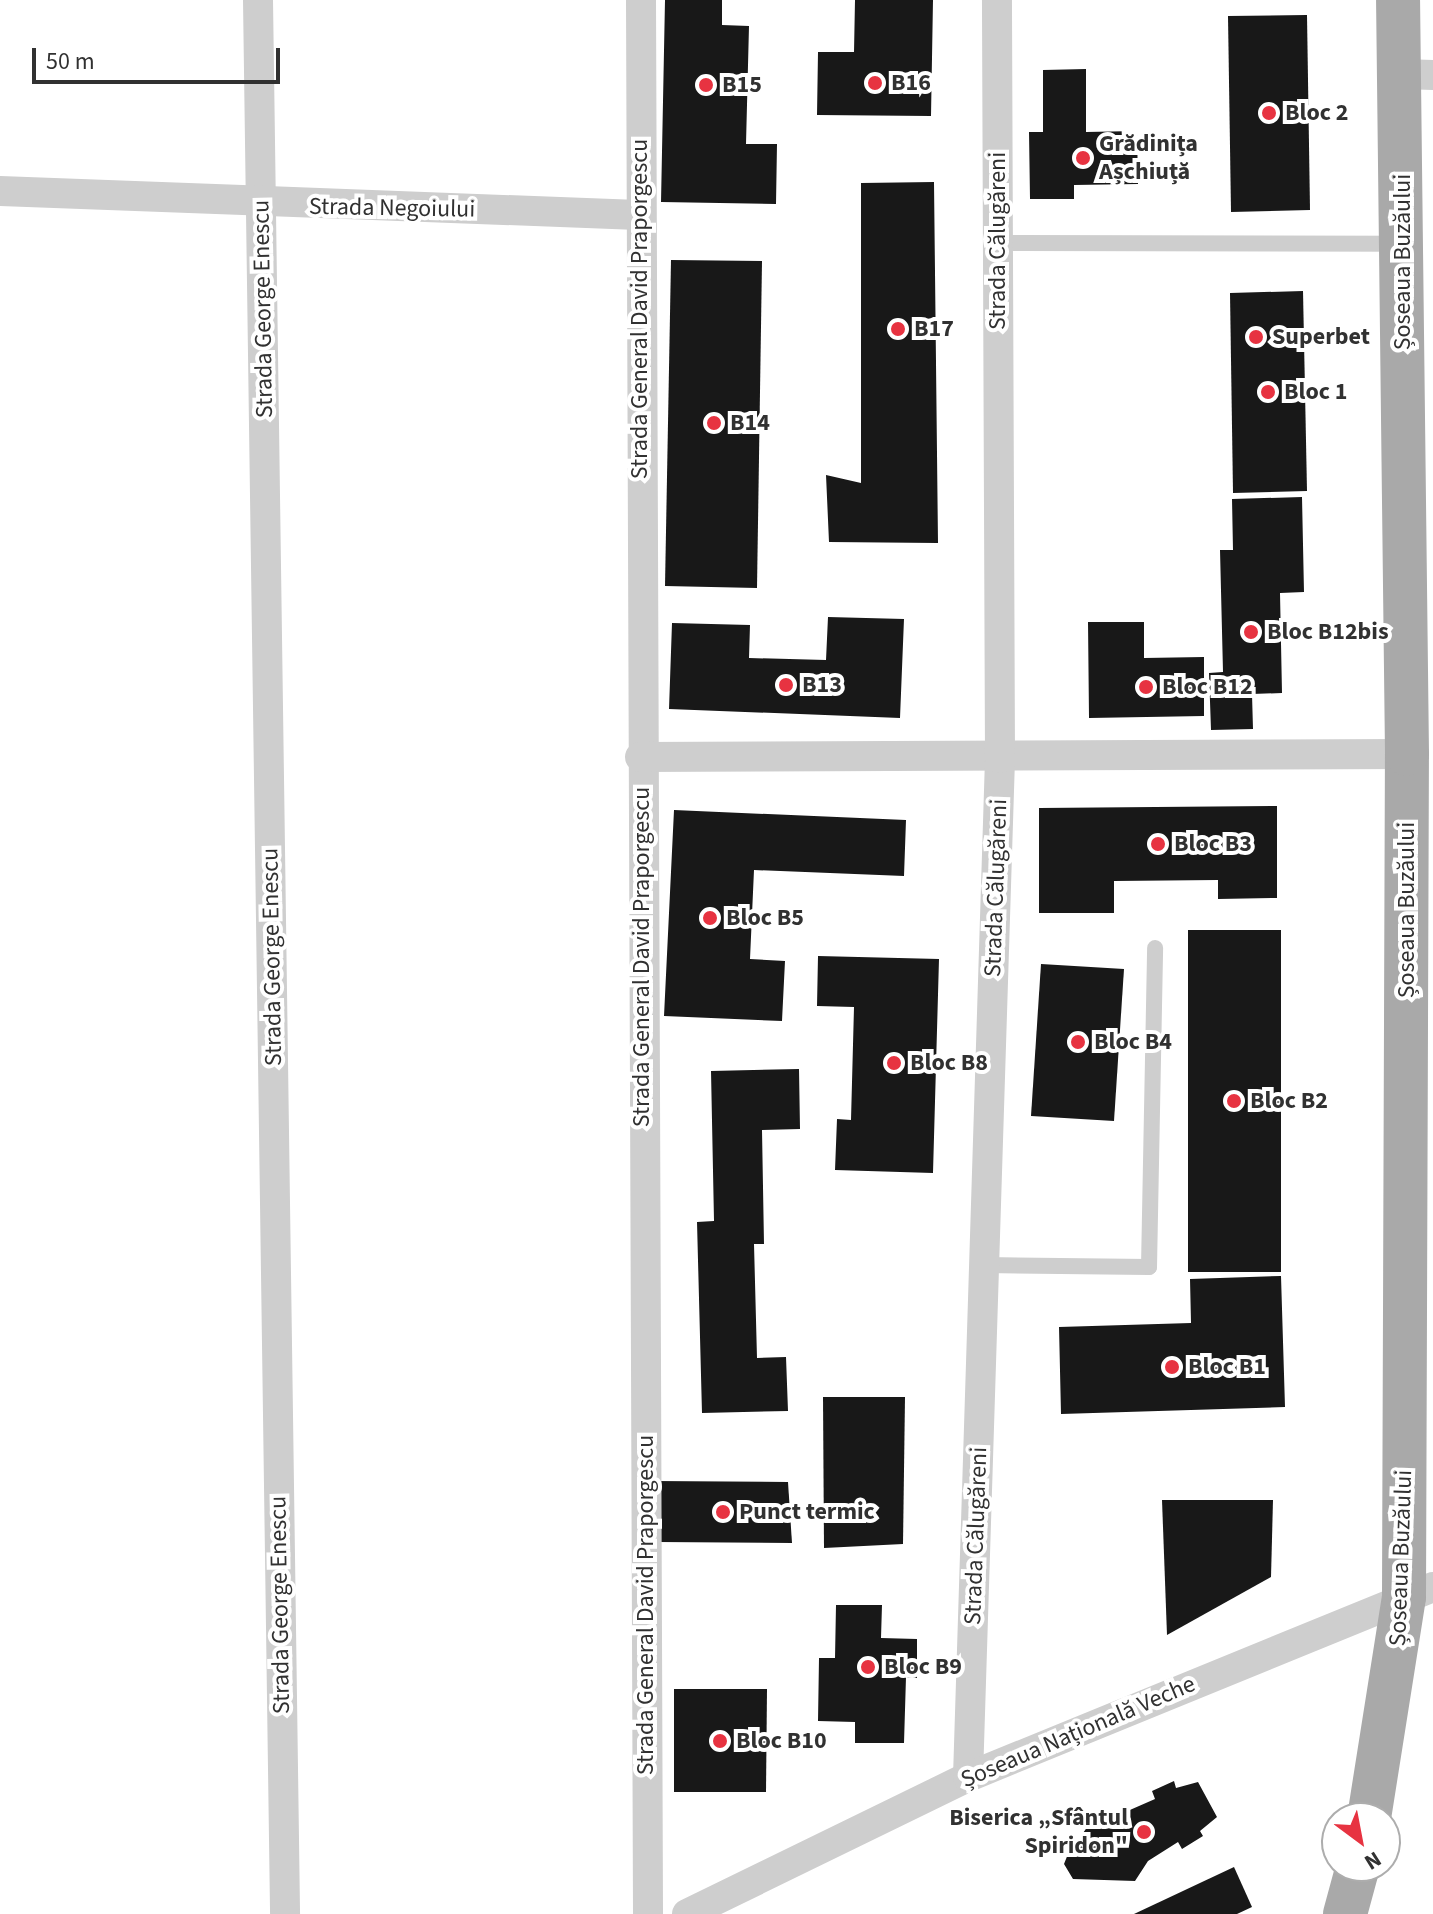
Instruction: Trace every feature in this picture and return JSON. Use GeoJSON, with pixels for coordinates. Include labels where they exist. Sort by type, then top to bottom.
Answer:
{"type":"FeatureCollection","features":[{"type":"Feature","properties":{"kind":"main road","name":"Șoseaua Buzăului"},"geometry":{"type":"LineString","coordinates":[[1373,1802],[1419,1592],[1413,1377],[1403,244],[1418,74],[1398,0]]}},
{"type":"Feature","properties":{"kind":"main road"},"geometry":{"type":"LineString","coordinates":[[1345,1914],[1354,1882]]}},
{"type":"Feature","properties":{"kind":"street","name":"Strada George Enescu"},"geometry":{"type":"LineString","coordinates":[[258,0],[285,1914]]}},
{"type":"Feature","properties":{"kind":"street","name":"Strada General David Praporgescu"},"geometry":{"type":"LineString","coordinates":[[641,0],[640,757],[648,1914]]}},
{"type":"Feature","properties":{"kind":"street","name":"Strada Călugăreni"},"geometry":{"type":"LineString","coordinates":[[968,1777],[1000,758],[997,0]]}},
{"type":"Feature","properties":{"kind":"street","name":"Strada Negoiului"},"geometry":{"type":"LineString","coordinates":[[0,191],[261,205],[639,215]]}},
{"type":"Feature","properties":{"kind":"street"},"geometry":{"type":"LineString","coordinates":[[640,757],[1000,758],[1407,754]]}},
{"type":"Feature","properties":{"kind":"street","name":"Șoseaua Națională Veche"},"geometry":{"type":"LineString","coordinates":[[687,1914],[968,1777],[1419,1592]]}},
{"type":"Feature","properties":{"kind":"lane"},"geometry":{"type":"LineString","coordinates":[[998,243],[1403,244]]}},
{"type":"Feature","properties":{"kind":"lane"},"geometry":{"type":"LineString","coordinates":[[985,1265],[1149,1267],[1155,948]]}},
{"type":"Feature","properties":{"kind":"building","name":"B15"},"geometry":{"type":"Polygon","coordinates":[[[665,0],[722,0],[722,25],[749,26],[746,144],[777,144],[776,204],[661,202],[665,0]]]}},
{"type":"Feature","properties":{"kind":"building","name":"B16"},"geometry":{"type":"Polygon","coordinates":[[[855,0],[933,0],[931,116],[817,115],[818,52],[854,52],[855,0]]]}},
{"type":"Feature","properties":{"kind":"building","name":"Bloc 2"},"geometry":{"type":"Polygon","coordinates":[[[1307,15],[1310,210],[1231,212],[1228,16],[1307,15]]]}},
{"type":"Feature","properties":{"kind":"building","name":"Grădinița Așchiuță"},"geometry":{"type":"Polygon","coordinates":[[[1086,69],[1086,132],[1137,131],[1138,184],[1074,185],[1074,199],[1030,199],[1029,132],[1043,132],[1043,70],[1086,69]]]}},
{"type":"Feature","properties":{"kind":"building","name":"B17"},"geometry":{"type":"Polygon","coordinates":[[[934,182],[938,543],[829,542],[826,475],[861,483],[861,183],[934,182]]]}},
{"type":"Feature","properties":{"kind":"building","name":"B14"},"geometry":{"type":"Polygon","coordinates":[[[671,260],[762,261],[757,588],[665,586],[671,260]]]}},
{"type":"Feature","properties":{"kind":"building","name":"Bloc 1"},"geometry":{"type":"Polygon","coordinates":[[[1303,291],[1307,491],[1233,493],[1230,293],[1303,291]]]}},
{"type":"Feature","properties":{"kind":"building","name":"Bloc B12bis"},"geometry":{"type":"Polygon","coordinates":[[[1302,497],[1304,592],[1280,593],[1282,693],[1252,694],[1253,729],[1211,730],[1209,673],[1223,672],[1220,550],[1233,550],[1232,499],[1302,497]]]}},
{"type":"Feature","properties":{"kind":"building","name":"B13"},"geometry":{"type":"Polygon","coordinates":[[[828,617],[904,619],[900,718],[669,709],[672,623],[750,625],[749,658],[826,660],[828,617]]]}},
{"type":"Feature","properties":{"kind":"building","name":"Bloc B12"},"geometry":{"type":"Polygon","coordinates":[[[1088,622],[1144,622],[1144,658],[1204,657],[1204,716],[1089,718],[1088,622]]]}},
{"type":"Feature","properties":{"kind":"building","name":"Bloc B3"},"geometry":{"type":"Polygon","coordinates":[[[1277,806],[1277,898],[1218,899],[1218,880],[1114,881],[1114,913],[1039,913],[1039,808],[1277,806]]]}},
{"type":"Feature","properties":{"kind":"building","name":"Bloc B5"},"geometry":{"type":"Polygon","coordinates":[[[674,810],[906,820],[904,876],[754,870],[750,959],[785,961],[782,1021],[664,1016],[674,810]]]}},
{"type":"Feature","properties":{"kind":"building","name":"Bloc B2"},"geometry":{"type":"Polygon","coordinates":[[[1188,930],[1281,930],[1281,1272],[1188,1272],[1188,930]]]}},
{"type":"Feature","properties":{"kind":"building","name":"Bloc B8"},"geometry":{"type":"Polygon","coordinates":[[[818,956],[939,959],[933,1173],[835,1170],[837,1119],[851,1120],[854,1007],[817,1006],[818,956]]]}},
{"type":"Feature","properties":{"kind":"building","name":"Bloc B4"},"geometry":{"type":"Polygon","coordinates":[[[1041,964],[1124,969],[1114,1121],[1031,1116],[1041,964]]]}},
{"type":"Feature","properties":{"kind":"building"},"geometry":{"type":"Polygon","coordinates":[[[799,1069],[800,1129],[762,1130],[764,1244],[754,1244],[757,1358],[786,1357],[788,1411],[702,1413],[697,1222],[714,1221],[711,1071],[799,1069]]]}},
{"type":"Feature","properties":{"kind":"building","name":"Bloc B1"},"geometry":{"type":"Polygon","coordinates":[[[1281,1276],[1285,1407],[1061,1414],[1059,1327],[1191,1323],[1190,1279],[1281,1276]]]}},
{"type":"Feature","properties":{"kind":"building"},"geometry":{"type":"Polygon","coordinates":[[[823,1397],[905,1397],[903,1544],[824,1548],[823,1397]]]}},
{"type":"Feature","properties":{"kind":"building","name":"Punct termic"},"geometry":{"type":"Polygon","coordinates":[[[653,1481],[788,1482],[792,1543],[658,1542],[653,1481]]]}},
{"type":"Feature","properties":{"kind":"building"},"geometry":{"type":"Polygon","coordinates":[[[1162,1500],[1273,1500],[1271,1577],[1167,1635],[1162,1500]]]}},
{"type":"Feature","properties":{"kind":"building","name":"Bloc B9"},"geometry":{"type":"Polygon","coordinates":[[[836,1605],[882,1605],[881,1638],[917,1639],[917,1678],[906,1677],[904,1743],[855,1743],[855,1722],[818,1721],[819,1658],[835,1658],[836,1605]]]}},
{"type":"Feature","properties":{"kind":"building","name":"Bloc B10"},"geometry":{"type":"Polygon","coordinates":[[[674,1689],[767,1689],[766,1792],[674,1792],[674,1689]]]}},
{"type":"Feature","properties":{"kind":"building","name":"Biserica „Sfântul Spiridon\""},"geometry":{"type":"Polygon","coordinates":[[[1174,1781],[1176,1788],[1198,1782],[1217,1817],[1200,1831],[1203,1836],[1182,1849],[1178,1842],[1148,1861],[1135,1881],[1073,1879],[1064,1864],[1098,1812],[1123,1813],[1155,1799],[1152,1791],[1174,1781]]]}},
{"type":"Feature","properties":{"kind":"building","name":"Biserica „Sfântul Spiridon\""},"geometry":{"type":"Polygon","coordinates":[[[1234,1867],[1252,1907],[1237,1914],[1134,1914],[1234,1867]]]}},
{"type":"Feature","properties":{"kind":"place","name":"B16"},"geometry":{"type":"Point","coordinates":[875,83]}},
{"type":"Feature","properties":{"kind":"place","name":"B15"},"geometry":{"type":"Point","coordinates":[706,85]}},
{"type":"Feature","properties":{"kind":"place","name":"Bloc 2"},"geometry":{"type":"Point","coordinates":[1269,113]}},
{"type":"Feature","properties":{"kind":"place","name":"Grădinița Așchiuță"},"geometry":{"type":"Point","coordinates":[1083,158]}},
{"type":"Feature","properties":{"kind":"place","name":"B17"},"geometry":{"type":"Point","coordinates":[898,329]}},
{"type":"Feature","properties":{"kind":"place","name":"Superbet"},"geometry":{"type":"Point","coordinates":[1256,337]}},
{"type":"Feature","properties":{"kind":"place","name":"Bloc 1"},"geometry":{"type":"Point","coordinates":[1268,392]}},
{"type":"Feature","properties":{"kind":"place","name":"B14"},"geometry":{"type":"Point","coordinates":[714,423]}},
{"type":"Feature","properties":{"kind":"place","name":"Bloc B12bis"},"geometry":{"type":"Point","coordinates":[1251,632]}},
{"type":"Feature","properties":{"kind":"place","name":"B13"},"geometry":{"type":"Point","coordinates":[786,685]}},
{"type":"Feature","properties":{"kind":"place","name":"Bloc B12"},"geometry":{"type":"Point","coordinates":[1146,687]}},
{"type":"Feature","properties":{"kind":"place","name":"Bloc B3"},"geometry":{"type":"Point","coordinates":[1158,844]}},
{"type":"Feature","properties":{"kind":"place","name":"Bloc B5"},"geometry":{"type":"Point","coordinates":[710,918]}},
{"type":"Feature","properties":{"kind":"place","name":"Bloc B4"},"geometry":{"type":"Point","coordinates":[1078,1042]}},
{"type":"Feature","properties":{"kind":"place","name":"Bloc B8"},"geometry":{"type":"Point","coordinates":[894,1063]}},
{"type":"Feature","properties":{"kind":"place","name":"Bloc B2"},"geometry":{"type":"Point","coordinates":[1234,1101]}},
{"type":"Feature","properties":{"kind":"place","name":"Bloc B1"},"geometry":{"type":"Point","coordinates":[1172,1367]}},
{"type":"Feature","properties":{"kind":"place","name":"Punct termic"},"geometry":{"type":"Point","coordinates":[723,1512]}},
{"type":"Feature","properties":{"kind":"place","name":"Bloc B9"},"geometry":{"type":"Point","coordinates":[868,1667]}},
{"type":"Feature","properties":{"kind":"place","name":"Bloc B10"},"geometry":{"type":"Point","coordinates":[720,1741]}},
{"type":"Feature","properties":{"kind":"place","name":"Biserica „Sfântul Spiridon\""},"geometry":{"type":"Point","coordinates":[1144,1832]}}]}
